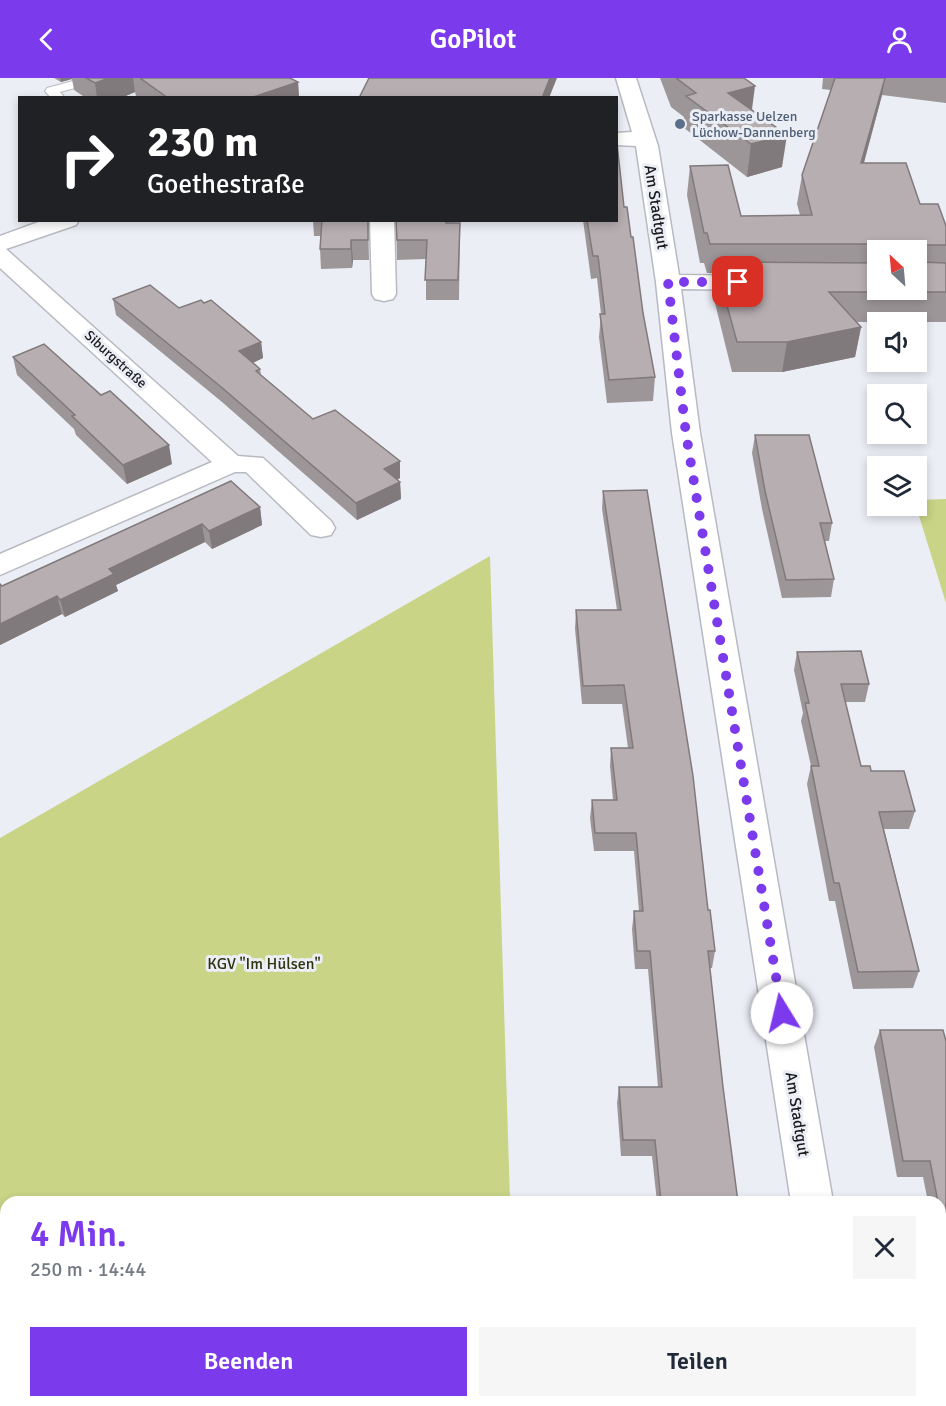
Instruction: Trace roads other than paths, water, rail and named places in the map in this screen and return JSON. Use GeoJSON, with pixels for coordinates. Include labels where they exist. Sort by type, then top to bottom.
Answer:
{"type":"FeatureCollection","features":[{"type":"Feature","properties":{"kind":"street","name":"Am Stadtgut"},"geometry":{"type":"LineString","coordinates":[[626,78],[645,138],[668,282],[686,434],[811,1196]]}},
{"type":"Feature","properties":{"kind":"street"},"geometry":{"type":"LineString","coordinates":[[618,139],[645,138]]}},
{"type":"Feature","properties":{"kind":"street"},"geometry":{"type":"LineString","coordinates":[[0,244],[62,222]]}},
{"type":"Feature","properties":{"kind":"street"},"geometry":{"type":"LineString","coordinates":[[382,222],[384,294]]}},
{"type":"Feature","properties":{"kind":"street","name":"Siburgstraße"},"geometry":{"type":"LineString","coordinates":[[0,255],[231,464]]}},
{"type":"Feature","properties":{"kind":"street"},"geometry":{"type":"LineString","coordinates":[[668,282],[784,283]]}},
{"type":"Feature","properties":{"kind":"street"},"geometry":{"type":"LineString","coordinates":[[0,565],[231,464],[253,464],[321,528]]}},
{"type":"Feature","properties":{"kind":"lane"},"geometry":{"type":"LineString","coordinates":[[57,96],[51,91],[97,78]]}},
{"type":"Feature","properties":{"kind":"place","name":"Sparkasse Uelzen Lüchow-Dannenberg"},"geometry":{"type":"Point","coordinates":[680,124]}},
{"type":"Feature","properties":{"kind":"park label","name":"KGV \"Im Hülsen\""},"geometry":{"type":"Point","coordinates":[264,963]}}]}
